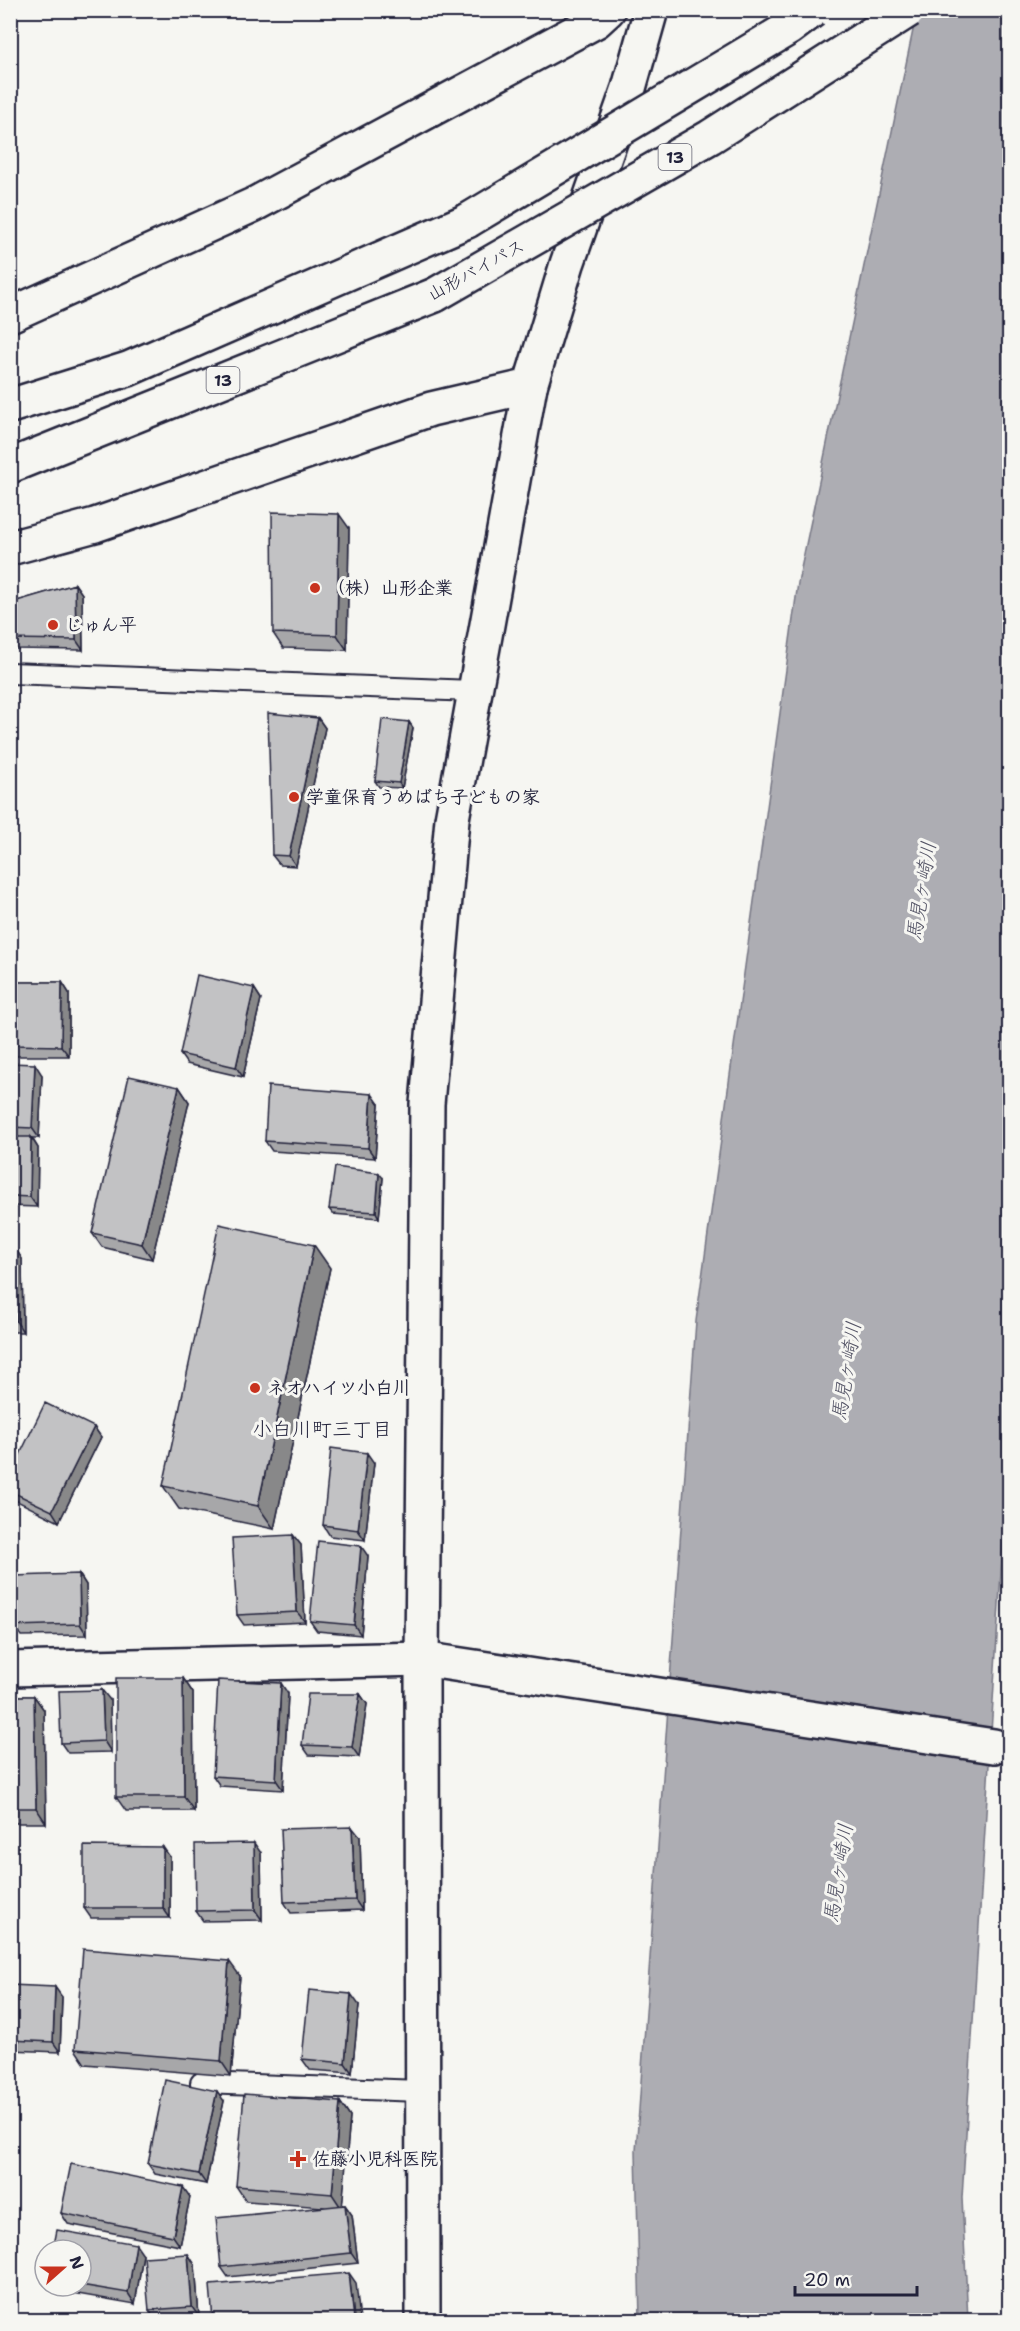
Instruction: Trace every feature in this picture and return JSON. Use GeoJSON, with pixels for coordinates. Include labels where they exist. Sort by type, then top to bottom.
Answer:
{"type":"FeatureCollection","features":[{"type":"Feature","properties":{"kind":"main road"},"geometry":{"type":"LineString","coordinates":[[10,315],[253,205],[596,21],[608,10]]}},
{"type":"Feature","properties":{"kind":"main road"},"geometry":{"type":"LineString","coordinates":[[423,2320],[422,1659],[427,1104],[452,819],[473,691],[530,386],[567,264],[629,88],[651,10]]}},
{"type":"Feature","properties":{"kind":"main road"},"geometry":{"type":"LineString","coordinates":[[10,406],[128,369],[467,221],[789,28],[813,10]]}},
{"type":"Feature","properties":{"kind":"main road","name":"山形バイパス"},"geometry":{"type":"LineString","coordinates":[[10,466],[435,295],[710,137],[909,10]]}},
{"type":"Feature","properties":{"kind":"main road"},"geometry":{"type":"LineString","coordinates":[[10,548],[95,525],[431,409],[530,386]]}},
{"type":"Feature","properties":{"kind":"main road"},"geometry":{"type":"LineString","coordinates":[[10,1669],[422,1659],[1002,1747]]}},
{"type":"Feature","properties":{"kind":"lane"},"geometry":{"type":"LineString","coordinates":[[10,672],[473,691]]}},
{"type":"Feature","properties":{"kind":"lane"},"geometry":{"type":"LineString","coordinates":[[201,2083],[421,2091]]}},
{"type":"Feature","properties":{"kind":"water","name":"馬見ヶ崎川"},"geometry":{"type":"Polygon","coordinates":[[[917,11],[1009,11],[1010,1428],[962,2198],[968,2320],[640,2320],[636,2151],[696,1321],[798,583],[917,11]]]}},
{"type":"Feature","properties":{"kind":"building","name":"（株）山形企業"},"geometry":{"type":"Polygon","coordinates":[[[272,512],[339,514],[337,635],[273,633],[272,512]]]}},
{"type":"Feature","properties":{"kind":"building"},"geometry":{"type":"Polygon","coordinates":[[[75,584],[76,640],[10,639],[10,603],[75,584]]]}},
{"type":"Feature","properties":{"kind":"building","name":"学童保育うめばち子どもの家"},"geometry":{"type":"Polygon","coordinates":[[[268,713],[318,718],[289,856],[272,855],[268,713]]]}},
{"type":"Feature","properties":{"kind":"building"},"geometry":{"type":"Polygon","coordinates":[[[382,719],[409,722],[399,783],[375,781],[382,719]]]}},
{"type":"Feature","properties":{"kind":"building"},"geometry":{"type":"Polygon","coordinates":[[[197,975],[254,988],[236,1067],[180,1054],[197,975]]]}},
{"type":"Feature","properties":{"kind":"building"},"geometry":{"type":"Polygon","coordinates":[[[10,982],[62,982],[61,1046],[10,1045],[10,982]]]}},
{"type":"Feature","properties":{"kind":"building"},"geometry":{"type":"Polygon","coordinates":[[[10,1063],[35,1064],[32,1128],[10,1127],[10,1063]]]}},
{"type":"Feature","properties":{"kind":"building"},"geometry":{"type":"Polygon","coordinates":[[[129,1076],[179,1087],[142,1244],[92,1233],[129,1076]]]}},
{"type":"Feature","properties":{"kind":"building"},"geometry":{"type":"Polygon","coordinates":[[[268,1086],[372,1094],[368,1148],[265,1141],[268,1086]]]}},
{"type":"Feature","properties":{"kind":"building"},"geometry":{"type":"Polygon","coordinates":[[[10,1137],[31,1137],[30,1197],[10,1196],[10,1137]]]}},
{"type":"Feature","properties":{"kind":"building"},"geometry":{"type":"Polygon","coordinates":[[[335,1167],[379,1173],[376,1212],[329,1209],[335,1167]]]}},
{"type":"Feature","properties":{"kind":"building","name":"ネオハイツ小白川"},"geometry":{"type":"Polygon","coordinates":[[[219,1224],[314,1245],[258,1506],[163,1486],[219,1224]]]}},
{"type":"Feature","properties":{"kind":"building"},"geometry":{"type":"Polygon","coordinates":[[[10,1248],[15,1248],[16,1321],[10,1321],[10,1248]]]}},
{"type":"Feature","properties":{"kind":"building"},"geometry":{"type":"Polygon","coordinates":[[[45,1403],[94,1427],[52,1511],[10,1491],[10,1475],[45,1403]]]}},
{"type":"Feature","properties":{"kind":"building"},"geometry":{"type":"Polygon","coordinates":[[[331,1448],[367,1453],[358,1530],[323,1525],[331,1448]]]}},
{"type":"Feature","properties":{"kind":"building"},"geometry":{"type":"Polygon","coordinates":[[[293,1535],[297,1612],[237,1615],[232,1538],[293,1535]]]}},
{"type":"Feature","properties":{"kind":"building"},"geometry":{"type":"Polygon","coordinates":[[[318,1541],[361,1546],[354,1625],[310,1621],[318,1541]]]}},
{"type":"Feature","properties":{"kind":"building"},"geometry":{"type":"Polygon","coordinates":[[[79,1574],[80,1624],[14,1626],[13,1576],[79,1574]]]}},
{"type":"Feature","properties":{"kind":"building"},"geometry":{"type":"Polygon","coordinates":[[[116,1678],[183,1678],[184,1797],[116,1797],[116,1678]]]}},
{"type":"Feature","properties":{"kind":"building"},"geometry":{"type":"Polygon","coordinates":[[[218,1680],[281,1683],[276,1780],[213,1776],[218,1680]]]}},
{"type":"Feature","properties":{"kind":"building"},"geometry":{"type":"Polygon","coordinates":[[[102,1690],[104,1741],[61,1743],[59,1691],[102,1690]]]}},
{"type":"Feature","properties":{"kind":"building"},"geometry":{"type":"Polygon","coordinates":[[[308,1694],[360,1694],[352,1747],[302,1745],[308,1694]]]}},
{"type":"Feature","properties":{"kind":"building"},"geometry":{"type":"Polygon","coordinates":[[[10,1696],[34,1696],[36,1808],[10,1808],[10,1696]]]}},
{"type":"Feature","properties":{"kind":"building"},"geometry":{"type":"Polygon","coordinates":[[[352,1827],[355,1900],[284,1902],[281,1829],[352,1827]]]}},
{"type":"Feature","properties":{"kind":"building"},"geometry":{"type":"Polygon","coordinates":[[[254,1843],[255,1910],[196,1911],[195,1844],[254,1843]]]}},
{"type":"Feature","properties":{"kind":"building"},"geometry":{"type":"Polygon","coordinates":[[[84,1846],[163,1847],[163,1908],[84,1908],[84,1846]]]}},
{"type":"Feature","properties":{"kind":"building"},"geometry":{"type":"Polygon","coordinates":[[[83,1949],[229,1961],[221,2061],[75,2049],[83,1949]]]}},
{"type":"Feature","properties":{"kind":"building"},"geometry":{"type":"Polygon","coordinates":[[[10,1985],[55,1987],[53,2042],[10,2040],[10,1985]]]}},
{"type":"Feature","properties":{"kind":"building"},"geometry":{"type":"Polygon","coordinates":[[[309,1990],[351,1994],[345,2063],[302,2059],[309,1990]]]}},
{"type":"Feature","properties":{"kind":"building"},"geometry":{"type":"Polygon","coordinates":[[[165,2080],[217,2091],[199,2174],[148,2164],[165,2080]]]}},
{"type":"Feature","properties":{"kind":"building","name":"佐藤小児科医院"},"geometry":{"type":"Polygon","coordinates":[[[244,2094],[340,2102],[332,2194],[236,2186],[244,2094]]]}},
{"type":"Feature","properties":{"kind":"building"},"geometry":{"type":"Polygon","coordinates":[[[71,2164],[183,2187],[173,2236],[61,2213],[71,2164]]]}},
{"type":"Feature","properties":{"kind":"building"},"geometry":{"type":"Polygon","coordinates":[[[345,2205],[351,2253],[221,2267],[216,2218],[345,2205]]]}},
{"type":"Feature","properties":{"kind":"building"},"geometry":{"type":"Polygon","coordinates":[[[57,2230],[136,2244],[128,2293],[93,2287],[93,2238],[55,2238],[57,2230]]]}},
{"type":"Feature","properties":{"kind":"building"},"geometry":{"type":"Polygon","coordinates":[[[188,2254],[192,2307],[149,2310],[144,2257],[188,2254]]]}},
{"type":"Feature","properties":{"kind":"building"},"geometry":{"type":"Polygon","coordinates":[[[349,2273],[354,2319],[213,2320],[210,2285],[349,2273]]]}},
{"type":"Feature","properties":{"kind":"building"},"geometry":{"type":"Polygon","coordinates":[[[77,2316],[181,2318],[181,2320],[77,2320],[77,2316]]]}},
{"type":"Feature","properties":{"kind":"place","name":"（株）山形企業"},"geometry":{"type":"Point","coordinates":[315,588]}},
{"type":"Feature","properties":{"kind":"place","name":"じゅん平"},"geometry":{"type":"Point","coordinates":[53,625]}},
{"type":"Feature","properties":{"kind":"place","name":"学童保育うめばち子どもの家"},"geometry":{"type":"Point","coordinates":[294,797]}},
{"type":"Feature","properties":{"kind":"place","name":"ネオハイツ小白川"},"geometry":{"type":"Point","coordinates":[255,1388]}},
{"type":"Feature","properties":{"kind":"place","name":"佐藤小児科医院"},"geometry":{"type":"Point","coordinates":[298,2159]}},
{"type":"Feature","properties":{"kind":"district","name":"小白川町三丁目"},"geometry":{"type":"Point","coordinates":[322,1429]}}]}
